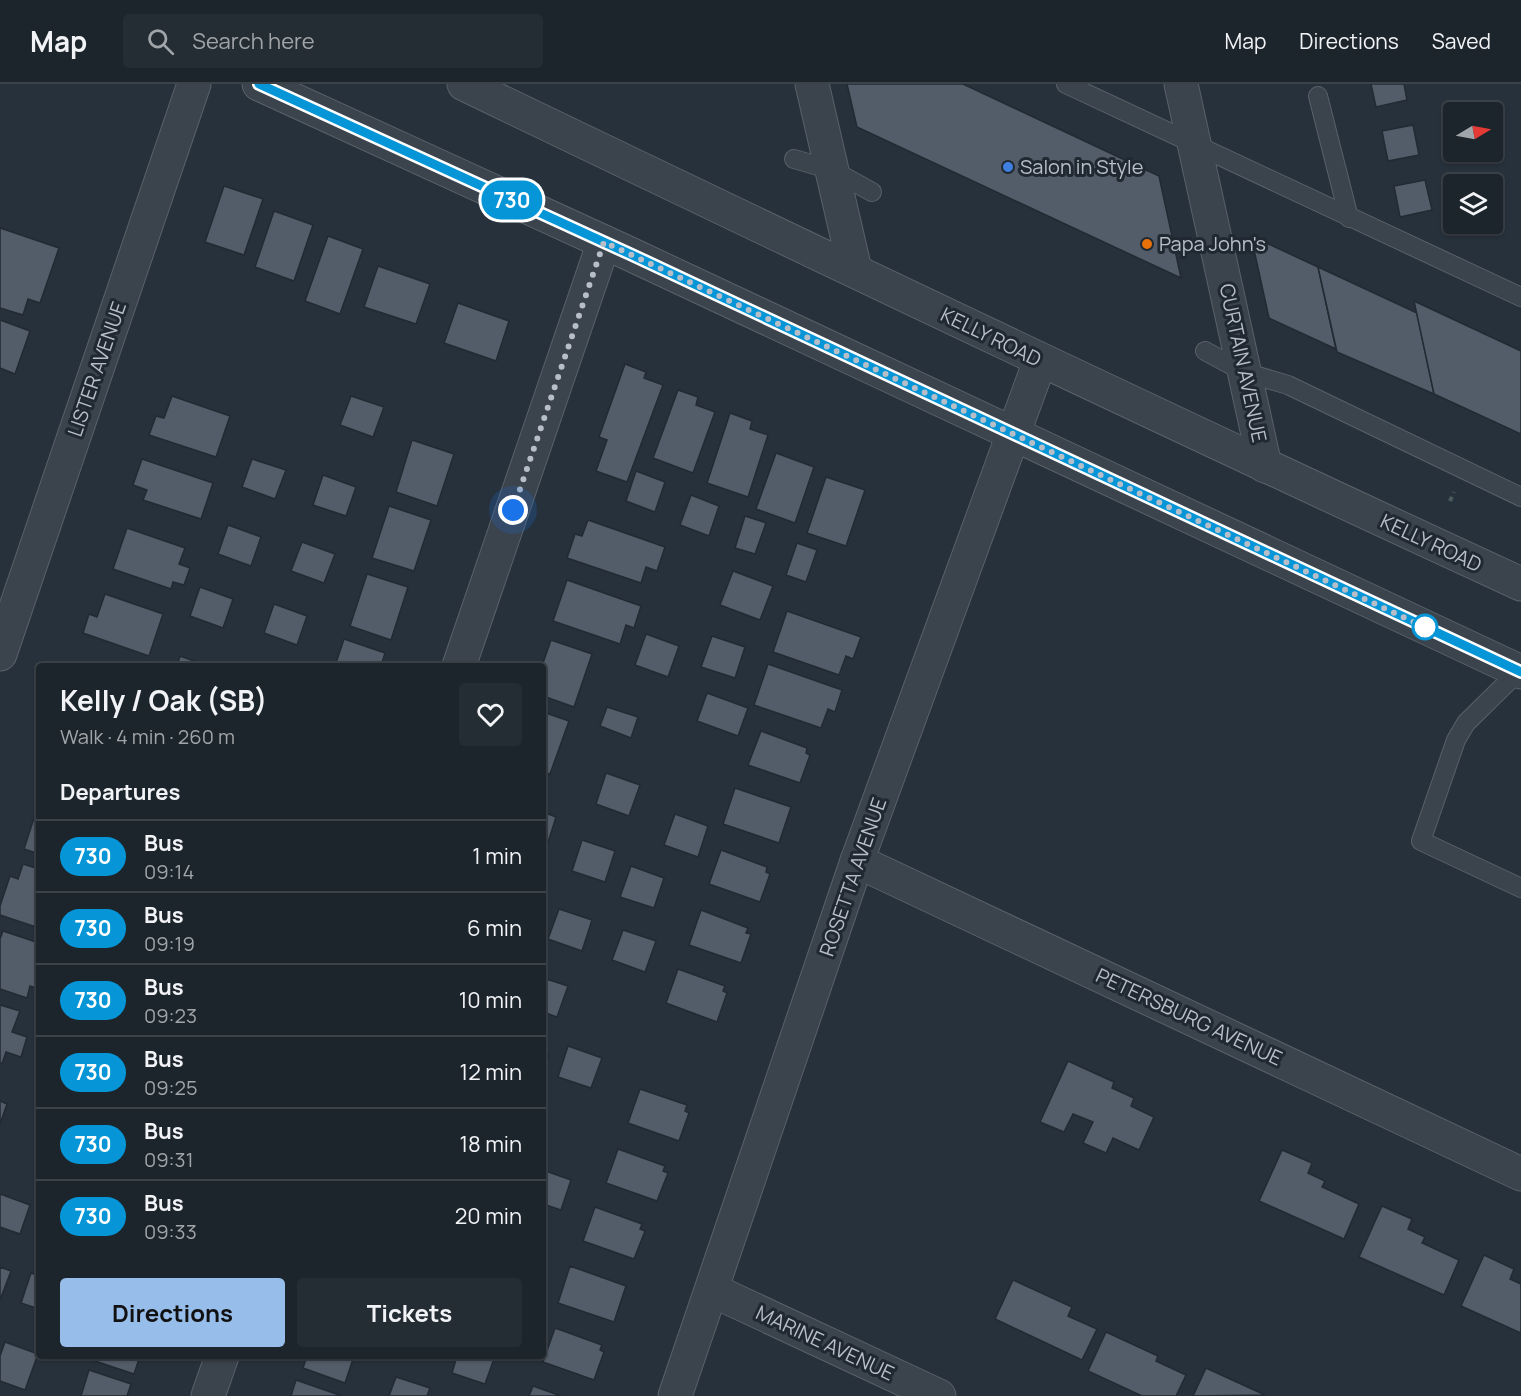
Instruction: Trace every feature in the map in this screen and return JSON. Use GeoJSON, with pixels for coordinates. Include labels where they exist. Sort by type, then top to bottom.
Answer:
{"type":"FeatureCollection","features":[{"type":"Feature","properties":{"kind":"street","name":"LISTER AVENUE"},"geometry":{"type":"LineString","coordinates":[[0,654],[194,84]]}},
{"type":"Feature","properties":{"kind":"street"},"geometry":{"type":"LineString","coordinates":[[259,84],[604,242],[1520,672]]}},
{"type":"Feature","properties":{"kind":"street","name":"KELLY ROAD"},"geometry":{"type":"LineString","coordinates":[[464,84],[855,270],[1040,361],[1521,584]]}},
{"type":"Feature","properties":{"kind":"street"},"geometry":{"type":"LineString","coordinates":[[812,84],[855,270]]}},
{"type":"Feature","properties":{"kind":"street","name":"CURTAIN AVENUE"},"geometry":{"type":"LineString","coordinates":[[1181,84],[1265,466]]}},
{"type":"Feature","properties":{"kind":"street"},"geometry":{"type":"LineString","coordinates":[[460,663],[604,242]]}},
{"type":"Feature","properties":{"kind":"street","name":"ROSETTA AVENUE"},"geometry":{"type":"LineString","coordinates":[[675,1396],[857,861],[1040,361]]}},
{"type":"Feature","properties":{"kind":"street","name":"PETERSBURG AVENUE"},"geometry":{"type":"LineString","coordinates":[[857,861],[1521,1174]]}},
{"type":"Feature","properties":{"kind":"street","name":"MARINE AVENUE"},"geometry":{"type":"LineString","coordinates":[[712,1290],[939,1396]]}},
{"type":"Feature","properties":{"kind":"street"},"geometry":{"type":"LineString","coordinates":[[208,1396],[221,1359]]}},
{"type":"Feature","properties":{"kind":"lane"},"geometry":{"type":"LineString","coordinates":[[1066,84],[1521,297]]}},
{"type":"Feature","properties":{"kind":"lane"},"geometry":{"type":"LineString","coordinates":[[1318,96],[1349,218]]}},
{"type":"Feature","properties":{"kind":"lane"},"geometry":{"type":"LineString","coordinates":[[794,159],[832,170],[872,192]]}},
{"type":"Feature","properties":{"kind":"lane"},"geometry":{"type":"LineString","coordinates":[[1205,351],[1244,372],[1280,382],[1521,497]]}},
{"type":"Feature","properties":{"kind":"lane"},"geometry":{"type":"LineString","coordinates":[[1520,672],[1466,723],[1456,740],[1420,841],[1521,888]]}},
{"type":"Feature","properties":{"kind":"building"},"geometry":{"type":"Polygon","coordinates":[[[847,84],[963,84],[1159,176],[1181,278],[857,127],[847,84]]]}},
{"type":"Feature","properties":{"kind":"building"},"geometry":{"type":"Polygon","coordinates":[[[1371,84],[1404,84],[1407,100],[1376,107],[1371,84]]]}},
{"type":"Feature","properties":{"kind":"building"},"geometry":{"type":"Polygon","coordinates":[[[1413,125],[1419,155],[1388,161],[1382,131],[1413,125]]]}},
{"type":"Feature","properties":{"kind":"building"},"geometry":{"type":"Polygon","coordinates":[[[1425,180],[1432,210],[1400,217],[1394,186],[1425,180]]]}},
{"type":"Feature","properties":{"kind":"building"},"geometry":{"type":"Polygon","coordinates":[[[224,186],[263,199],[244,255],[205,242],[224,186]]]}},
{"type":"Feature","properties":{"kind":"building"},"geometry":{"type":"Polygon","coordinates":[[[274,211],[313,225],[294,281],[255,267],[274,211]]]}},
{"type":"Feature","properties":{"kind":"building"},"geometry":{"type":"Polygon","coordinates":[[[0,228],[59,248],[40,303],[28,299],[23,315],[0,308],[0,228]]]}},
{"type":"Feature","properties":{"kind":"building"},"geometry":{"type":"Polygon","coordinates":[[[328,236],[363,249],[340,314],[305,301],[328,236]]]}},
{"type":"Feature","properties":{"kind":"building"},"geometry":{"type":"Polygon","coordinates":[[[1251,236],[1318,267],[1336,349],[1269,318],[1251,236]]]}},
{"type":"Feature","properties":{"kind":"building"},"geometry":{"type":"Polygon","coordinates":[[[378,266],[430,284],[416,324],[364,307],[378,266]]]}},
{"type":"Feature","properties":{"kind":"building"},"geometry":{"type":"Polygon","coordinates":[[[1318,267],[1417,313],[1434,394],[1337,352],[1318,267]]]}},
{"type":"Feature","properties":{"kind":"building"},"geometry":{"type":"Polygon","coordinates":[[[1414,301],[1521,351],[1521,434],[1434,394],[1414,301]]]}},
{"type":"Feature","properties":{"kind":"building"},"geometry":{"type":"Polygon","coordinates":[[[458,303],[509,321],[496,361],[444,343],[458,303]]]}},
{"type":"Feature","properties":{"kind":"building"},"geometry":{"type":"Polygon","coordinates":[[[0,320],[30,331],[15,374],[0,368],[0,320]]]}},
{"type":"Feature","properties":{"kind":"building"},"geometry":{"type":"Polygon","coordinates":[[[625,364],[646,372],[644,378],[663,385],[627,482],[596,471],[607,440],[599,437],[625,364]]]}},
{"type":"Feature","properties":{"kind":"building"},"geometry":{"type":"Polygon","coordinates":[[[678,390],[698,397],[696,405],[715,412],[693,473],[653,458],[678,390]]]}},
{"type":"Feature","properties":{"kind":"building"},"geometry":{"type":"Polygon","coordinates":[[[172,396],[230,416],[216,457],[149,435],[156,416],[164,418],[172,396]]]}},
{"type":"Feature","properties":{"kind":"building"},"geometry":{"type":"Polygon","coordinates":[[[351,396],[384,407],[373,437],[340,425],[351,396]]]}},
{"type":"Feature","properties":{"kind":"building"},"geometry":{"type":"Polygon","coordinates":[[[730,413],[752,421],[750,429],[768,435],[748,497],[707,483],[730,413]]]}},
{"type":"Feature","properties":{"kind":"building"},"geometry":{"type":"Polygon","coordinates":[[[412,440],[454,454],[437,506],[396,492],[412,440]]]}},
{"type":"Feature","properties":{"kind":"building"},"geometry":{"type":"Polygon","coordinates":[[[776,453],[814,467],[795,523],[756,509],[776,453]]]}},
{"type":"Feature","properties":{"kind":"building"},"geometry":{"type":"Polygon","coordinates":[[[142,459],[213,483],[201,519],[143,500],[147,490],[133,485],[142,459]]]}},
{"type":"Feature","properties":{"kind":"building"},"geometry":{"type":"Polygon","coordinates":[[[252,459],[286,470],[275,499],[242,487],[252,459]]]}},
{"type":"Feature","properties":{"kind":"building"},"geometry":{"type":"Polygon","coordinates":[[[636,471],[665,482],[655,512],[626,501],[636,471]]]}},
{"type":"Feature","properties":{"kind":"building"},"geometry":{"type":"Polygon","coordinates":[[[323,475],[356,487],[346,516],[313,505],[323,475]]]}},
{"type":"Feature","properties":{"kind":"building"},"geometry":{"type":"Polygon","coordinates":[[[826,477],[865,490],[846,546],[807,533],[826,477]]]}},
{"type":"Feature","properties":{"kind":"building"},"geometry":{"type":"Polygon","coordinates":[[[691,495],[719,506],[709,536],[680,525],[691,495]]]}},
{"type":"Feature","properties":{"kind":"building"},"geometry":{"type":"Polygon","coordinates":[[[389,506],[431,520],[414,571],[372,558],[389,506]]]}},
{"type":"Feature","properties":{"kind":"building"},"geometry":{"type":"Polygon","coordinates":[[[745,516],[766,523],[755,554],[735,548],[745,516]]]}},
{"type":"Feature","properties":{"kind":"building"},"geometry":{"type":"Polygon","coordinates":[[[588,520],[665,547],[657,571],[646,567],[641,583],[567,558],[575,534],[582,536],[588,520]]]}},
{"type":"Feature","properties":{"kind":"building"},"geometry":{"type":"Polygon","coordinates":[[[228,525],[261,537],[251,566],[218,554],[228,525]]]}},
{"type":"Feature","properties":{"kind":"building"},"geometry":{"type":"Polygon","coordinates":[[[127,528],[185,548],[179,564],[190,568],[184,585],[173,582],[171,589],[113,569],[127,528]]]}},
{"type":"Feature","properties":{"kind":"building"},"geometry":{"type":"Polygon","coordinates":[[[302,542],[335,554],[324,583],[291,571],[302,542]]]}},
{"type":"Feature","properties":{"kind":"building"},"geometry":{"type":"Polygon","coordinates":[[[797,543],[817,550],[806,582],[786,575],[797,543]]]}},
{"type":"Feature","properties":{"kind":"building"},"geometry":{"type":"Polygon","coordinates":[[[733,571],[773,586],[760,620],[720,605],[733,571]]]}},
{"type":"Feature","properties":{"kind":"building"},"geometry":{"type":"Polygon","coordinates":[[[367,574],[408,587],[391,640],[350,626],[367,574]]]}},
{"type":"Feature","properties":{"kind":"building"},"geometry":{"type":"Polygon","coordinates":[[[567,580],[641,606],[634,628],[626,625],[620,644],[553,621],[567,580]]]}},
{"type":"Feature","properties":{"kind":"building"},"geometry":{"type":"Polygon","coordinates":[[[200,587],[233,599],[223,628],[190,616],[200,587]]]}},
{"type":"Feature","properties":{"kind":"building"},"geometry":{"type":"Polygon","coordinates":[[[105,594],[163,614],[149,656],[83,633],[89,614],[97,617],[105,594]]]}},
{"type":"Feature","properties":{"kind":"building"},"geometry":{"type":"Polygon","coordinates":[[[274,604],[307,616],[297,645],[264,633],[274,604]]]}},
{"type":"Feature","properties":{"kind":"building"},"geometry":{"type":"Polygon","coordinates":[[[787,611],[861,637],[853,659],[846,656],[839,675],[773,652],[787,611]]]}},
{"type":"Feature","properties":{"kind":"building"},"geometry":{"type":"Polygon","coordinates":[[[646,634],[679,646],[668,677],[635,665],[646,634]]]}},
{"type":"Feature","properties":{"kind":"building"},"geometry":{"type":"Polygon","coordinates":[[[712,636],[745,647],[735,678],[701,667],[712,636]]]}},
{"type":"Feature","properties":{"kind":"building"},"geometry":{"type":"Polygon","coordinates":[[[344,639],[385,653],[382,663],[336,663],[344,639]]]}},
{"type":"Feature","properties":{"kind":"building"},"geometry":{"type":"Polygon","coordinates":[[[551,640],[592,654],[574,707],[546,697],[546,663],[543,663],[551,640]]]}},
{"type":"Feature","properties":{"kind":"building"},"geometry":{"type":"Polygon","coordinates":[[[180,656],[200,663],[178,663],[180,656]]]}},
{"type":"Feature","properties":{"kind":"building"},"geometry":{"type":"Polygon","coordinates":[[[768,664],[842,690],[835,712],[828,709],[821,728],[754,705],[768,664]]]}},
{"type":"Feature","properties":{"kind":"building"},"geometry":{"type":"Polygon","coordinates":[[[707,693],[748,708],[738,736],[697,721],[707,693]]]}},
{"type":"Feature","properties":{"kind":"building"},"geometry":{"type":"Polygon","coordinates":[[[607,707],[638,717],[631,738],[600,726],[607,707]]]}},
{"type":"Feature","properties":{"kind":"building"},"geometry":{"type":"Polygon","coordinates":[[[546,713],[569,721],[550,774],[546,773],[546,713]]]}},
{"type":"Feature","properties":{"kind":"building"},"geometry":{"type":"Polygon","coordinates":[[[761,731],[807,748],[806,753],[810,755],[800,783],[748,765],[761,731]]]}},
{"type":"Feature","properties":{"kind":"building"},"geometry":{"type":"Polygon","coordinates":[[[606,773],[640,785],[629,816],[596,804],[606,773]]]}},
{"type":"Feature","properties":{"kind":"building"},"geometry":{"type":"Polygon","coordinates":[[[735,788],[791,807],[779,843],[723,824],[735,788]]]}},
{"type":"Feature","properties":{"kind":"building"},"geometry":{"type":"Polygon","coordinates":[[[36,812],[36,853],[24,849],[36,812]]]}},
{"type":"Feature","properties":{"kind":"building"},"geometry":{"type":"Polygon","coordinates":[[[546,813],[556,817],[546,849],[546,813]]]}},
{"type":"Feature","properties":{"kind":"building"},"geometry":{"type":"Polygon","coordinates":[[[675,814],[708,826],[698,857],[664,845],[675,814]]]}},
{"type":"Feature","properties":{"kind":"building"},"geometry":{"type":"Polygon","coordinates":[[[582,840],[615,851],[605,882],[572,871],[582,840]]]}},
{"type":"Feature","properties":{"kind":"building"},"geometry":{"type":"Polygon","coordinates":[[[721,850],[767,867],[766,872],[770,874],[760,902],[709,884],[721,850]]]}},
{"type":"Feature","properties":{"kind":"building"},"geometry":{"type":"Polygon","coordinates":[[[23,864],[36,868],[36,927],[0,915],[0,906],[10,876],[18,879],[23,864]]]}},
{"type":"Feature","properties":{"kind":"building"},"geometry":{"type":"Polygon","coordinates":[[[631,866],[664,878],[654,908],[620,897],[631,866]]]}},
{"type":"Feature","properties":{"kind":"building"},"geometry":{"type":"Polygon","coordinates":[[[559,909],[592,920],[582,951],[548,939],[559,909]]]}},
{"type":"Feature","properties":{"kind":"building"},"geometry":{"type":"Polygon","coordinates":[[[701,910],[748,928],[746,933],[751,934],[741,963],[689,945],[701,910]]]}},
{"type":"Feature","properties":{"kind":"building"},"geometry":{"type":"Polygon","coordinates":[[[623,930],[656,941],[645,972],[612,960],[623,930]]]}},
{"type":"Feature","properties":{"kind":"building"},"geometry":{"type":"Polygon","coordinates":[[[3,931],[36,942],[36,988],[30,986],[27,998],[0,989],[0,939],[3,931]]]}},
{"type":"Feature","properties":{"kind":"building"},"geometry":{"type":"Polygon","coordinates":[[[678,969],[725,986],[723,991],[727,993],[717,1022],[666,1003],[678,969]]]}},
{"type":"Feature","properties":{"kind":"building"},"geometry":{"type":"Polygon","coordinates":[[[546,979],[568,986],[557,1017],[546,1013],[546,979]]]}},
{"type":"Feature","properties":{"kind":"building"},"geometry":{"type":"Polygon","coordinates":[[[0,1005],[20,1011],[12,1032],[27,1037],[21,1057],[6,1052],[2,1064],[0,1063],[0,1005]]]}},
{"type":"Feature","properties":{"kind":"building"},"geometry":{"type":"Polygon","coordinates":[[[568,1046],[602,1058],[591,1088],[558,1077],[568,1046]]]}},
{"type":"Feature","properties":{"kind":"building"},"geometry":{"type":"Polygon","coordinates":[[[1068,1061],[1114,1082],[1112,1088],[1134,1098],[1131,1106],[1154,1117],[1139,1150],[1113,1138],[1106,1153],[1083,1143],[1093,1122],[1073,1114],[1064,1132],[1040,1122],[1068,1061]]]}},
{"type":"Feature","properties":{"kind":"building"},"geometry":{"type":"Polygon","coordinates":[[[640,1089],[687,1105],[685,1111],[689,1113],[679,1141],[628,1123],[640,1089]]]}},
{"type":"Feature","properties":{"kind":"building"},"geometry":{"type":"Polygon","coordinates":[[[0,1101],[7,1104],[0,1124],[0,1101]]]}},
{"type":"Feature","properties":{"kind":"building"},"geometry":{"type":"Polygon","coordinates":[[[618,1149],[665,1166],[663,1171],[668,1173],[657,1201],[606,1183],[618,1149]]]}},
{"type":"Feature","properties":{"kind":"building"},"geometry":{"type":"Polygon","coordinates":[[[1282,1150],[1312,1163],[1308,1173],[1325,1181],[1322,1187],[1359,1204],[1344,1239],[1259,1201],[1282,1150]]]}},
{"type":"Feature","properties":{"kind":"building"},"geometry":{"type":"Polygon","coordinates":[[[546,1171],[571,1180],[561,1210],[546,1205],[546,1171]]]}},
{"type":"Feature","properties":{"kind":"building"},"geometry":{"type":"Polygon","coordinates":[[[0,1194],[30,1205],[20,1234],[0,1227],[0,1194]]]}},
{"type":"Feature","properties":{"kind":"building"},"geometry":{"type":"Polygon","coordinates":[[[1382,1206],[1412,1219],[1408,1229],[1425,1237],[1422,1243],[1459,1260],[1444,1295],[1359,1257],[1382,1206]]]}},
{"type":"Feature","properties":{"kind":"building"},"geometry":{"type":"Polygon","coordinates":[[[595,1207],[642,1224],[640,1229],[645,1231],[634,1259],[583,1241],[595,1207]]]}},
{"type":"Feature","properties":{"kind":"building"},"geometry":{"type":"Polygon","coordinates":[[[1484,1255],[1514,1269],[1510,1279],[1521,1284],[1521,1333],[1461,1306],[1484,1255]]]}},
{"type":"Feature","properties":{"kind":"building"},"geometry":{"type":"Polygon","coordinates":[[[570,1266],[626,1286],[614,1322],[558,1303],[570,1266]]]}},
{"type":"Feature","properties":{"kind":"building"},"geometry":{"type":"Polygon","coordinates":[[[0,1267],[11,1271],[0,1300],[0,1267]]]}},
{"type":"Feature","properties":{"kind":"building"},"geometry":{"type":"Polygon","coordinates":[[[31,1273],[36,1275],[36,1308],[21,1303],[31,1273]]]}},
{"type":"Feature","properties":{"kind":"building"},"geometry":{"type":"Polygon","coordinates":[[[1013,1280],[1072,1307],[1068,1316],[1097,1329],[1082,1360],[995,1319],[1013,1280]]]}},
{"type":"Feature","properties":{"kind":"building"},"geometry":{"type":"Polygon","coordinates":[[[555,1328],[602,1345],[600,1350],[604,1352],[594,1380],[543,1362],[546,1359],[555,1328]]]}},
{"type":"Feature","properties":{"kind":"building"},"geometry":{"type":"Polygon","coordinates":[[[1106,1332],[1158,1356],[1156,1361],[1186,1375],[1176,1396],[1142,1396],[1088,1371],[1106,1332]]]}},
{"type":"Feature","properties":{"kind":"building"},"geometry":{"type":"Polygon","coordinates":[[[5,1342],[36,1353],[36,1359],[25,1390],[0,1381],[0,1356],[5,1342]]]}},
{"type":"Feature","properties":{"kind":"building"},"geometry":{"type":"Polygon","coordinates":[[[92,1359],[139,1359],[134,1374],[92,1359]]]}},
{"type":"Feature","properties":{"kind":"building"},"geometry":{"type":"Polygon","coordinates":[[[306,1359],[353,1359],[345,1383],[303,1368],[306,1359]]]}},
{"type":"Feature","properties":{"kind":"building"},"geometry":{"type":"Polygon","coordinates":[[[456,1359],[494,1359],[485,1384],[452,1373],[456,1359]]]}},
{"type":"Feature","properties":{"kind":"building"},"geometry":{"type":"Polygon","coordinates":[[[1206,1368],[1265,1395],[1193,1396],[1206,1368]]]}},
{"type":"Feature","properties":{"kind":"building"},"geometry":{"type":"Polygon","coordinates":[[[89,1370],[131,1384],[127,1396],[81,1396],[89,1370]]]}},
{"type":"Feature","properties":{"kind":"building"},"geometry":{"type":"Polygon","coordinates":[[[396,1377],[430,1388],[427,1396],[389,1396],[396,1377]]]}},
{"type":"Feature","properties":{"kind":"building"},"geometry":{"type":"Polygon","coordinates":[[[296,1380],[342,1396],[291,1396],[296,1380]]]}},
{"type":"Feature","properties":{"kind":"building"},"geometry":{"type":"Polygon","coordinates":[[[533,1386],[561,1396],[529,1396],[533,1386]]]}},
{"type":"Feature","properties":{"kind":"bus line","name":"730"},"geometry":{"type":"LineString","coordinates":[[259,84],[630,254],[1521,672]]}},
{"type":"Feature","properties":{"kind":"place","name":"Salon in Style"},"geometry":{"type":"Point","coordinates":[1008,167]}},
{"type":"Feature","properties":{"kind":"place","name":"Papa John's"},"geometry":{"type":"Point","coordinates":[1147,244]}},
{"type":"Feature","properties":{"kind":"route"},"geometry":{"type":"LineString","coordinates":[[513,510],[604,242],[1435,632],[1425,627]]}}]}
